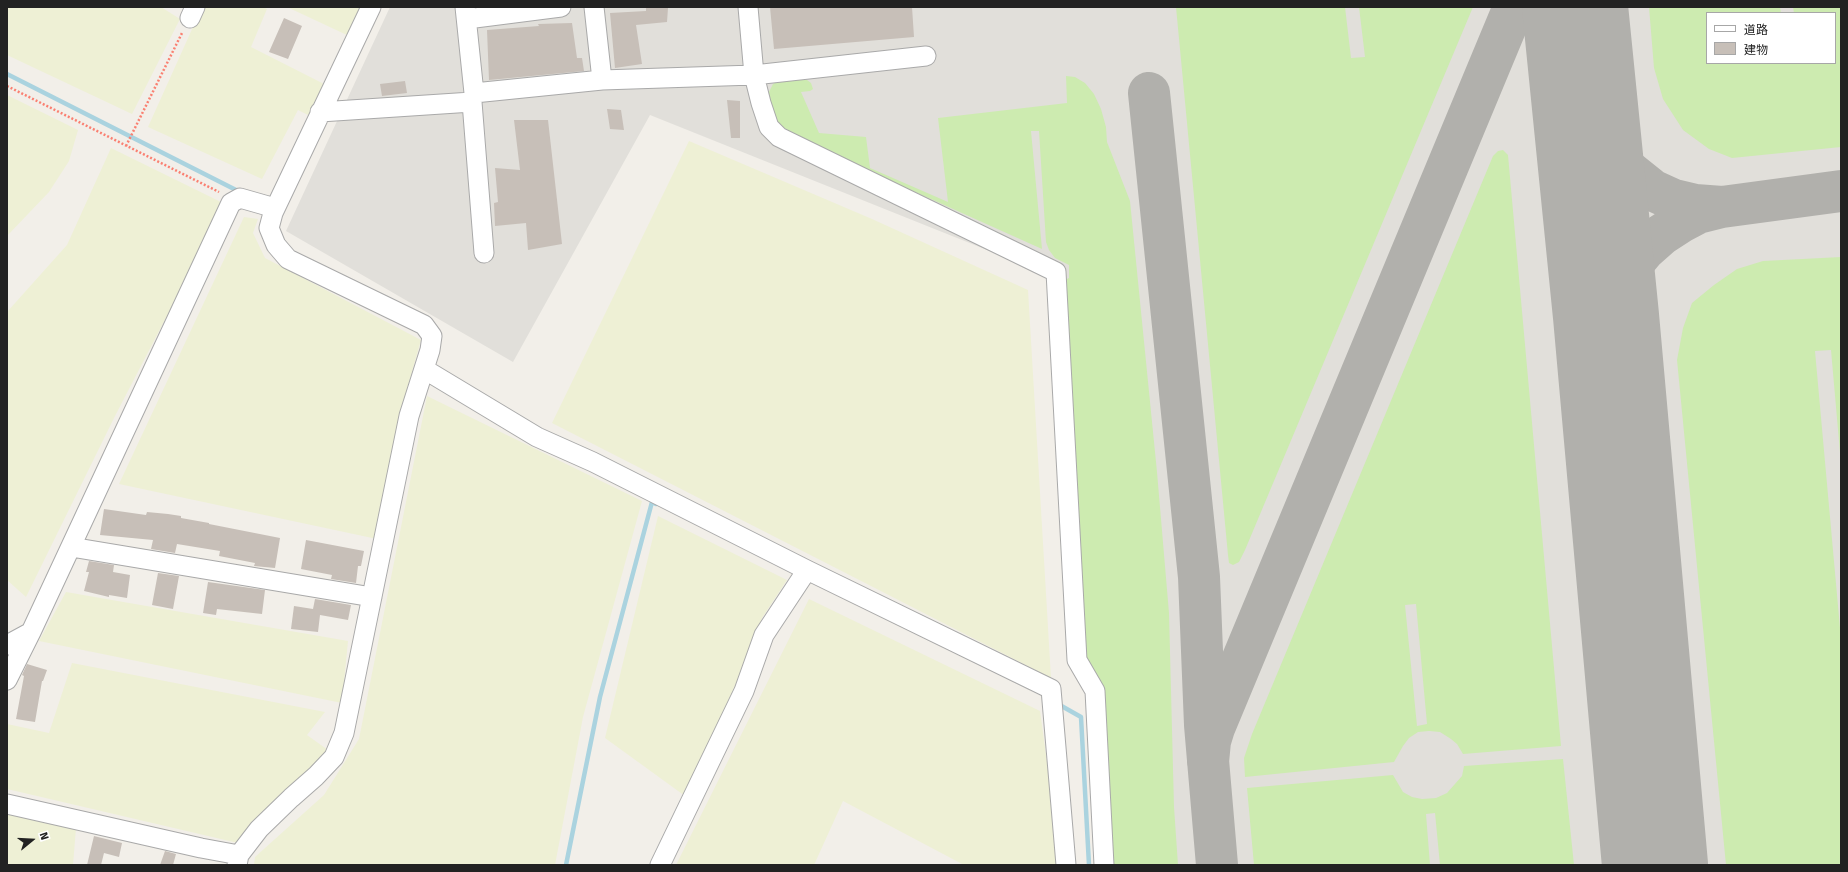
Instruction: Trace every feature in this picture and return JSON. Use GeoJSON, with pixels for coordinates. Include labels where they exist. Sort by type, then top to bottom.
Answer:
{"type":"FeatureCollection","features":[{"type":"Feature","properties":{"kind":"street"},"geometry":{"type":"LineString","coordinates":[[7,804],[201,848],[238,860],[259,828],[334,757],[344,733],[409,416],[430,350],[432,336],[424,325],[288,259],[276,245],[269,228],[275,208],[370,7]]}},
{"type":"Feature","properties":{"kind":"street"},"geometry":{"type":"LineString","coordinates":[[484,253],[466,13],[561,7]]}},
{"type":"Feature","properties":{"kind":"street"},"geometry":{"type":"LineString","coordinates":[[594,7],[602,80]]}},
{"type":"Feature","properties":{"kind":"street"},"geometry":{"type":"LineString","coordinates":[[748,7],[754,75],[769,127],[780,137],[1056,272],[1077,660],[1095,691],[1104,865]]}},
{"type":"Feature","properties":{"kind":"street"},"geometry":{"type":"LineString","coordinates":[[320,112],[473,97],[602,80],[754,75],[926,56]]}},
{"type":"Feature","properties":{"kind":"street"},"geometry":{"type":"LineString","coordinates":[[7,680],[71,547],[231,202],[240,198],[275,208]]}},
{"type":"Feature","properties":{"kind":"street"},"geometry":{"type":"LineString","coordinates":[[424,369],[537,438],[593,462],[807,570],[1051,689],[1066,865]]}},
{"type":"Feature","properties":{"kind":"street"},"geometry":{"type":"LineString","coordinates":[[71,547],[372,597]]}},
{"type":"Feature","properties":{"kind":"street"},"geometry":{"type":"LineString","coordinates":[[660,865],[744,691],[764,635],[807,570]]}},
{"type":"Feature","properties":{"kind":"street"},"geometry":{"type":"LineString","coordinates":[[7,644],[31,632]]}},
{"type":"Feature","properties":{"kind":"path"},"geometry":{"type":"LineString","coordinates":[[126,146],[192,12]]}},
{"type":"Feature","properties":{"kind":"path"},"geometry":{"type":"LineString","coordinates":[[7,86],[224,194]]}},
{"type":"Feature","properties":{"kind":"shaded area"},"geometry":{"type":"Polygon","coordinates":[[[390,7],[1841,7],[1841,865],[1097,865],[1089,706],[1047,277],[1017,262],[650,115],[513,362],[286,231],[390,7]]]}},
{"type":"Feature","properties":{"kind":"green space"},"geometry":{"type":"Polygon","coordinates":[[[7,7],[161,7],[180,19],[132,114],[7,55],[7,7]]]}},
{"type":"Feature","properties":{"kind":"green space"},"geometry":{"type":"Polygon","coordinates":[[[202,7],[263,7],[267,9],[251,47],[326,85],[308,115],[298,110],[262,179],[148,127],[202,7]]]}},
{"type":"Feature","properties":{"kind":"green space"},"geometry":{"type":"Polygon","coordinates":[[[287,7],[363,7],[349,36],[287,7]]]}},
{"type":"Feature","properties":{"kind":"green space"},"geometry":{"type":"Polygon","coordinates":[[[1176,7],[1345,7],[1351,58],[1365,57],[1359,7],[1473,7],[1245,550],[1239,562],[1233,565],[1229,563],[1228,555],[1176,7]]]}},
{"type":"Feature","properties":{"kind":"green space"},"geometry":{"type":"Polygon","coordinates":[[[1649,7],[1780,7],[1781,12],[1706,12],[1706,64],[1836,64],[1836,12],[1794,12],[1793,7],[1841,7],[1841,147],[1732,158],[1709,149],[1683,130],[1663,99],[1654,68],[1649,7]]]}},
{"type":"Feature","properties":{"kind":"green space"},"geometry":{"type":"Polygon","coordinates":[[[1066,76],[1075,77],[1085,83],[1094,94],[1101,109],[1106,127],[1107,142],[1130,201],[1157,472],[1169,613],[1174,807],[1178,865],[1112,865],[1105,699],[1101,684],[1086,662],[1063,281],[1069,278],[1069,265],[1055,258],[1049,250],[1046,242],[1039,131],[1031,131],[1042,249],[804,142],[781,127],[774,116],[769,103],[769,92],[773,84],[780,80],[807,80],[811,83],[813,89],[810,91],[801,92],[819,133],[866,137],[870,168],[948,202],[938,118],[1067,103],[1066,76]]]}},
{"type":"Feature","properties":{"kind":"green space"},"geometry":{"type":"Polygon","coordinates":[[[7,95],[78,130],[69,161],[49,192],[7,236],[7,95]]]}},
{"type":"Feature","properties":{"kind":"green space"},"geometry":{"type":"Polygon","coordinates":[[[689,141],[872,219],[1028,290],[1051,678],[552,423],[689,141]]]}},
{"type":"Feature","properties":{"kind":"green space"},"geometry":{"type":"Polygon","coordinates":[[[111,148],[225,204],[115,416],[26,597],[7,580],[7,312],[67,245],[111,148]]]}},
{"type":"Feature","properties":{"kind":"green space"},"geometry":{"type":"Polygon","coordinates":[[[1503,150],[1508,155],[1561,746],[1463,754],[1457,744],[1440,732],[1418,732],[1409,738],[1394,762],[1245,777],[1244,758],[1252,734],[1493,156],[1498,151],[1503,150]],[[1416,604],[1405,605],[1417,726],[1427,724],[1416,604]]]}},
{"type":"Feature","properties":{"kind":"green space"},"geometry":{"type":"Polygon","coordinates":[[[244,217],[258,219],[253,233],[265,258],[421,340],[399,418],[377,539],[119,484],[244,217]]]}},
{"type":"Feature","properties":{"kind":"green space"},"geometry":{"type":"Polygon","coordinates":[[[1841,257],[1841,464],[1831,350],[1815,351],[1841,639],[1841,865],[1726,865],[1677,360],[1683,328],[1692,303],[1737,269],[1763,261],[1841,257]]]}},
{"type":"Feature","properties":{"kind":"green space"},"geometry":{"type":"Polygon","coordinates":[[[427,396],[642,501],[583,717],[555,865],[254,865],[255,857],[324,795],[359,739],[427,396]]]}},
{"type":"Feature","properties":{"kind":"green space"},"geometry":{"type":"Polygon","coordinates":[[[658,516],[787,580],[762,618],[747,659],[685,796],[605,738],[658,516]]]}},
{"type":"Feature","properties":{"kind":"green space"},"geometry":{"type":"Polygon","coordinates":[[[66,592],[348,641],[342,703],[39,641],[66,592]]]}},
{"type":"Feature","properties":{"kind":"green space"},"geometry":{"type":"Polygon","coordinates":[[[809,599],[1040,711],[1061,865],[964,865],[843,801],[814,865],[676,865],[809,599]]]}},
{"type":"Feature","properties":{"kind":"green space"},"geometry":{"type":"Polygon","coordinates":[[[72,663],[325,712],[307,735],[328,750],[238,843],[7,789],[7,724],[49,733],[72,663]]]}},
{"type":"Feature","properties":{"kind":"green space"},"geometry":{"type":"Polygon","coordinates":[[[1563,759],[1574,865],[1440,865],[1435,813],[1426,814],[1430,865],[1254,865],[1247,788],[1393,775],[1403,792],[1412,797],[1422,799],[1436,798],[1447,793],[1462,776],[1464,766],[1563,759]]]}},
{"type":"Feature","properties":{"kind":"green space"},"geometry":{"type":"Polygon","coordinates":[[[7,814],[76,828],[73,865],[7,865],[7,814]]]}},
{"type":"Feature","properties":{"kind":"building"},"geometry":{"type":"Polygon","coordinates":[[[646,7],[668,8],[667,22],[636,25],[642,64],[615,68],[610,13],[646,11],[646,7]]]}},
{"type":"Feature","properties":{"kind":"building"},"geometry":{"type":"Polygon","coordinates":[[[770,7],[912,7],[914,37],[774,49],[770,7]]]}},
{"type":"Feature","properties":{"kind":"building"},"geometry":{"type":"Polygon","coordinates":[[[284,18],[302,26],[288,59],[269,52],[284,18]]]}},
{"type":"Feature","properties":{"kind":"building"},"geometry":{"type":"Polygon","coordinates":[[[572,23],[577,58],[582,58],[584,71],[489,80],[487,30],[539,26],[538,24],[572,23]]]}},
{"type":"Feature","properties":{"kind":"building"},"geometry":{"type":"Polygon","coordinates":[[[405,81],[407,93],[382,96],[380,84],[405,81]]]}},
{"type":"Feature","properties":{"kind":"building"},"geometry":{"type":"Polygon","coordinates":[[[727,100],[740,101],[740,138],[731,138],[727,100]]]}},
{"type":"Feature","properties":{"kind":"building"},"geometry":{"type":"Polygon","coordinates":[[[607,109],[621,110],[624,130],[610,129],[607,109]]]}},
{"type":"Feature","properties":{"kind":"building"},"geometry":{"type":"Polygon","coordinates":[[[514,120],[548,120],[562,244],[528,250],[526,223],[495,226],[494,203],[498,202],[495,168],[520,170],[514,120]]]}},
{"type":"Feature","properties":{"kind":"building"},"geometry":{"type":"Polygon","coordinates":[[[104,509],[146,515],[147,512],[181,516],[181,518],[280,538],[275,568],[254,566],[255,563],[219,556],[220,551],[177,544],[175,553],[151,549],[153,540],[100,535],[104,509]]]}},
{"type":"Feature","properties":{"kind":"building"},"geometry":{"type":"Polygon","coordinates":[[[306,540],[364,551],[361,566],[358,566],[356,583],[331,579],[332,575],[301,569],[306,540]]]}},
{"type":"Feature","properties":{"kind":"building"},"geometry":{"type":"Polygon","coordinates":[[[89,561],[114,565],[113,572],[130,575],[127,598],[109,595],[109,597],[84,591],[89,572],[86,572],[89,561]]]}},
{"type":"Feature","properties":{"kind":"building"},"geometry":{"type":"Polygon","coordinates":[[[158,573],[179,576],[173,609],[152,605],[158,573]]]}},
{"type":"Feature","properties":{"kind":"building"},"geometry":{"type":"Polygon","coordinates":[[[208,582],[265,590],[262,614],[217,609],[216,615],[203,613],[208,582]]]}},
{"type":"Feature","properties":{"kind":"building"},"geometry":{"type":"Polygon","coordinates":[[[315,599],[351,605],[348,620],[320,615],[318,632],[291,629],[294,606],[313,609],[315,599]]]}},
{"type":"Feature","properties":{"kind":"building"},"geometry":{"type":"Polygon","coordinates":[[[27,664],[47,670],[42,681],[35,722],[16,719],[24,676],[22,675],[27,664]]]}},
{"type":"Feature","properties":{"kind":"building"},"geometry":{"type":"Polygon","coordinates":[[[94,836],[122,843],[119,857],[104,853],[101,865],[87,865],[94,836]]]}},
{"type":"Feature","properties":{"kind":"building"},"geometry":{"type":"Polygon","coordinates":[[[165,851],[176,854],[173,865],[160,865],[165,851]]]}},
{"type":"Feature","properties":{"kind":"waterway"},"geometry":{"type":"LineString","coordinates":[[7,74],[236,190]]}},
{"type":"Feature","properties":{"kind":"waterway"},"geometry":{"type":"LineString","coordinates":[[566,865],[600,697],[652,502],[656,504]]}},
{"type":"Feature","properties":{"kind":"waterway"},"geometry":{"type":"LineString","coordinates":[[1058,704],[1081,717],[1089,865]]}},
{"type":"Feature","properties":{"kind":"taxiway"},"geometry":{"type":"LineString","coordinates":[[1208,762],[1210,741],[1214,728],[1514,7]]}},
{"type":"Feature","properties":{"kind":"taxiway"},"geometry":{"type":"LineString","coordinates":[[1149,93],[1199,577],[1205,725],[1217,865]]}},
{"type":"Feature","properties":{"kind":"taxiway"},"geometry":{"type":"LineString","coordinates":[[1587,116],[1603,147],[1617,162],[1652,190],[1674,200],[1695,205],[1722,207],[1841,191]]}},
{"type":"Feature","properties":{"kind":"taxiway"},"geometry":{"type":"LineString","coordinates":[[1606,316],[1612,296],[1620,279],[1644,250],[1661,235],[1681,222],[1698,213],[1722,207]]}},
{"type":"Feature","properties":{"kind":"runway"},"geometry":{"type":"LineString","coordinates":[[1575,7],[1606,316],[1655,865]]}}]}
